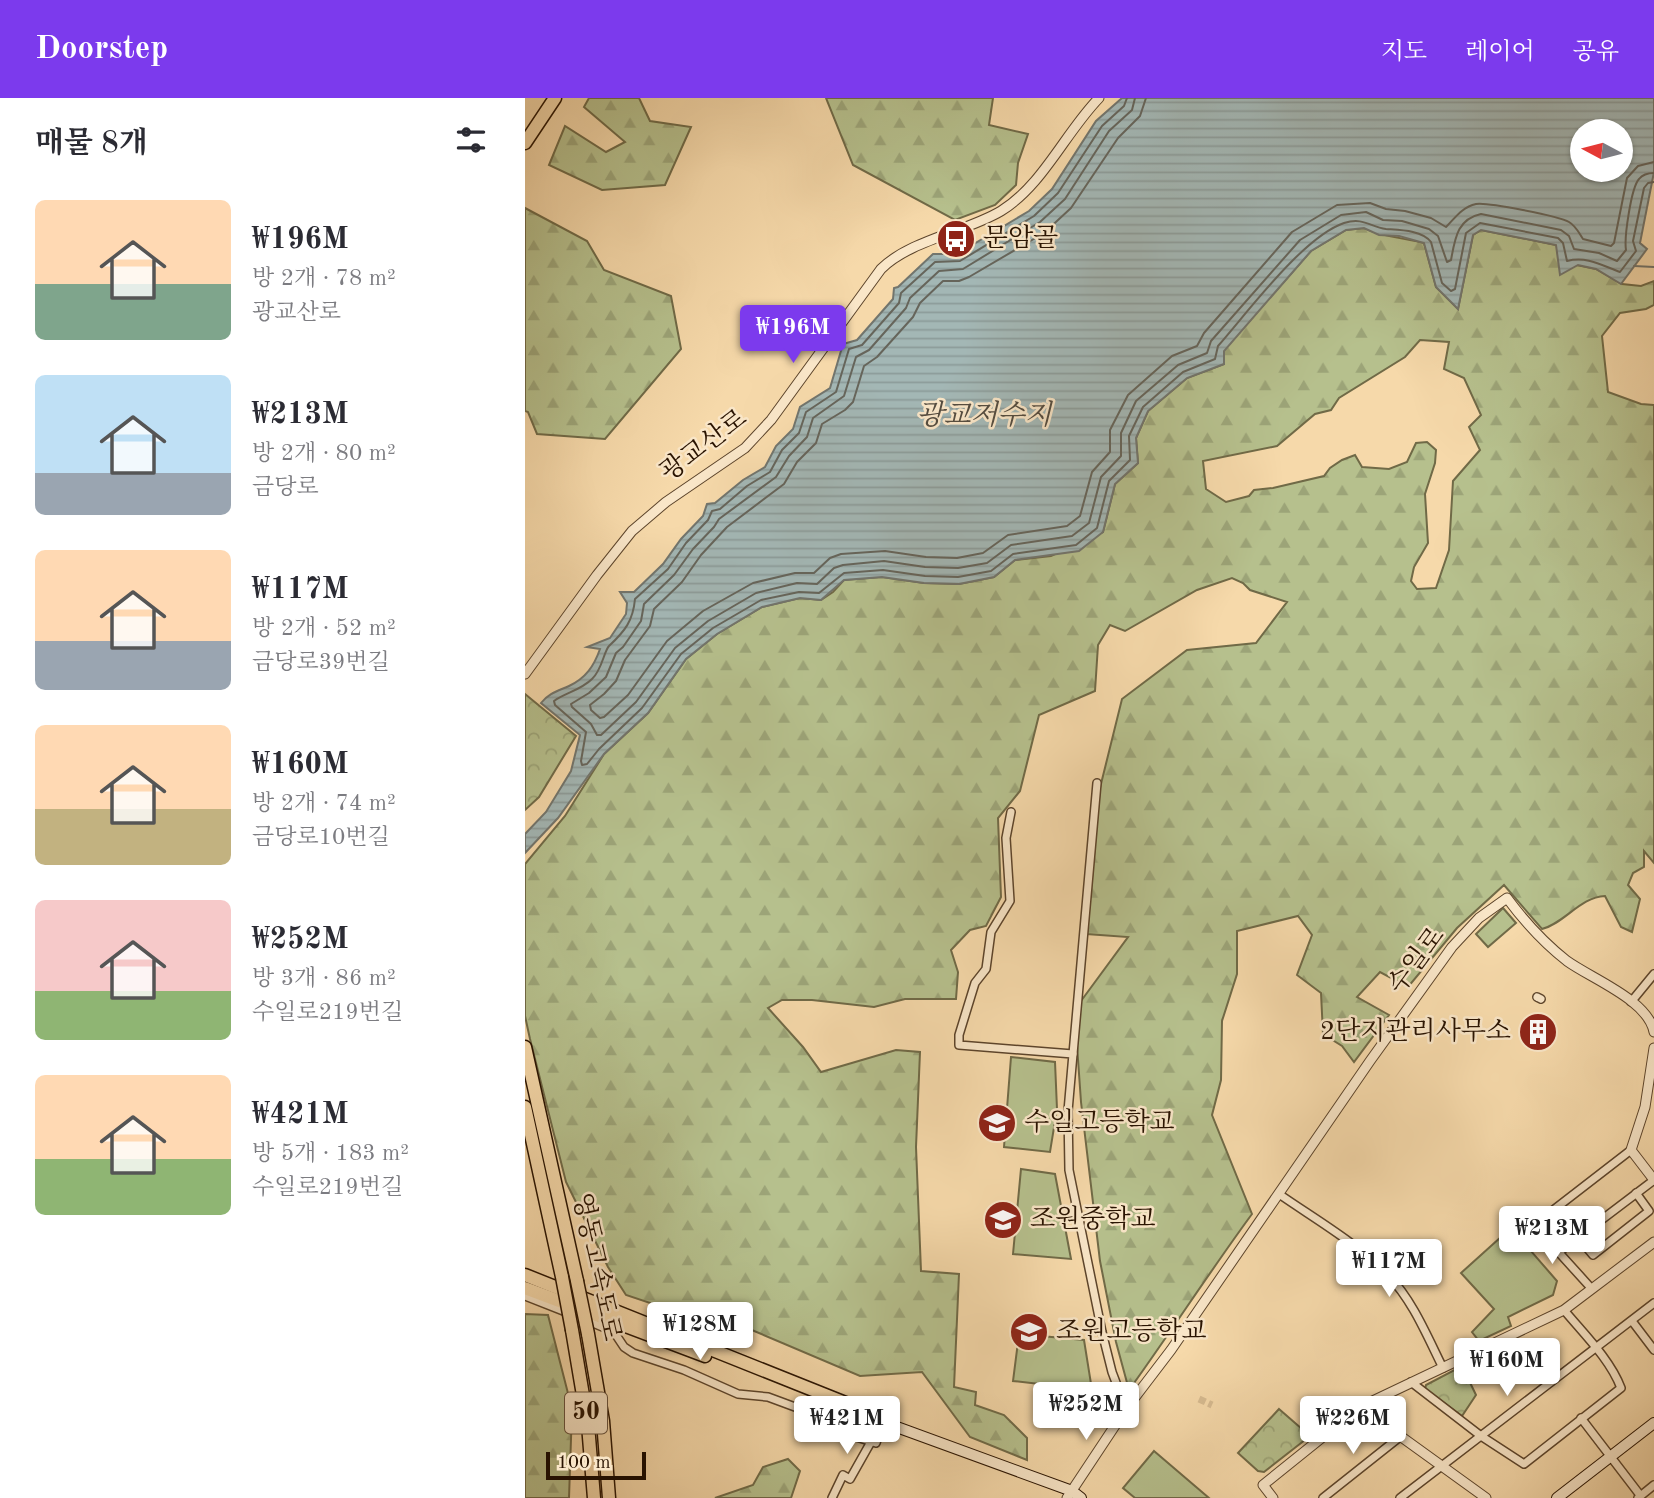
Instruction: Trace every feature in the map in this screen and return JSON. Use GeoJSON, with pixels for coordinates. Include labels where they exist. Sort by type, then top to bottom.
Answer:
{"type":"FeatureCollection","features":[{"type":"Feature","properties":{"kind":"highway"},"geometry":{"type":"LineString","coordinates":[[525,143],[555,98]]}},
{"type":"Feature","properties":{"kind":"highway","name":"영동고속도로"},"geometry":{"type":"LineString","coordinates":[[525,1047],[587,1334],[603,1420],[609,1498]]}},
{"type":"Feature","properties":{"kind":"highway","name":"영동고속도로"},"geometry":{"type":"LineString","coordinates":[[525,1107],[572,1330],[588,1425],[594,1498]]}},
{"type":"Feature","properties":{"kind":"highway"},"geometry":{"type":"LineString","coordinates":[[525,1276],[873,1414],[883,1422]]}},
{"type":"Feature","properties":{"kind":"highway"},"geometry":{"type":"LineString","coordinates":[[525,1288],[883,1422]]}},
{"type":"Feature","properties":{"kind":"main road"},"geometry":{"type":"LineString","coordinates":[[883,1422],[1081,1498]]}},
{"type":"Feature","properties":{"kind":"main road"},"geometry":{"type":"LineString","coordinates":[[1557,1498],[1654,1423]]}},
{"type":"Feature","properties":{"kind":"street","name":"광교산로"},"geometry":{"type":"LineString","coordinates":[[525,674],[632,531],[666,502],[754,440],[881,269],[903,254],[996,214],[1013,202],[1039,175],[1099,98]]}},
{"type":"Feature","properties":{"kind":"street"},"geometry":{"type":"LineString","coordinates":[[1097,783],[1073,1054],[1069,1170],[1102,1332],[1112,1372],[1126,1409]]}},
{"type":"Feature","properties":{"kind":"street"},"geometry":{"type":"LineString","coordinates":[[1011,812],[1006,838],[1010,901],[991,932],[986,970],[975,983],[959,1035],[959,1045],[1073,1054]]}},
{"type":"Feature","properties":{"kind":"street","name":"수일로"},"geometry":{"type":"LineString","coordinates":[[1279,1194],[1370,1061],[1453,947],[1479,918],[1507,898],[1539,936],[1567,961],[1631,1002]]}},
{"type":"Feature","properties":{"kind":"street"},"geometry":{"type":"LineString","coordinates":[[1654,974],[1631,1002],[1644,1012],[1654,1032]]}},
{"type":"Feature","properties":{"kind":"street"},"geometry":{"type":"LineString","coordinates":[[1591,1288],[1534,1224],[1631,1150],[1650,1109],[1653,1053]]}},
{"type":"Feature","properties":{"kind":"street"},"geometry":{"type":"LineString","coordinates":[[1559,1252],[1654,1180],[1631,1150]]}},
{"type":"Feature","properties":{"kind":"street"},"geometry":{"type":"LineString","coordinates":[[1578,1237],[1593,1255],[1649,1211],[1636,1193]]}},
{"type":"Feature","properties":{"kind":"street"},"geometry":{"type":"LineString","coordinates":[[1069,1494],[1279,1194],[1363,1253],[1389,1275],[1415,1310],[1443,1368]]}},
{"type":"Feature","properties":{"kind":"street"},"geometry":{"type":"LineString","coordinates":[[1273,1498],[1263,1485],[1360,1407],[1564,1310],[1654,1242]]}},
{"type":"Feature","properties":{"kind":"street"},"geometry":{"type":"LineString","coordinates":[[525,1296],[614,1332],[624,1347],[633,1353],[684,1370],[738,1394],[768,1397],[822,1417],[833,1430],[871,1443]]}},
{"type":"Feature","properties":{"kind":"street"},"geometry":{"type":"LineString","coordinates":[[1399,1498],[1654,1303]]}},
{"type":"Feature","properties":{"kind":"street"},"geometry":{"type":"LineString","coordinates":[[1411,1382],[1481,1436],[1524,1464],[1621,1388],[1618,1380],[1564,1310]]}},
{"type":"Feature","properties":{"kind":"street"},"geometry":{"type":"LineString","coordinates":[[1632,1321],[1654,1350]]}},
{"type":"Feature","properties":{"kind":"street"},"geometry":{"type":"LineString","coordinates":[[1360,1407],[1481,1497]]}},
{"type":"Feature","properties":{"kind":"street"},"geometry":{"type":"LineString","coordinates":[[1581,1418],[1639,1497],[1654,1485]]}},
{"type":"Feature","properties":{"kind":"street"},"geometry":{"type":"LineString","coordinates":[[832,1498],[843,1475],[850,1479],[883,1422]]}},
{"type":"Feature","properties":{"kind":"street"},"geometry":{"type":"LineString","coordinates":[[1323,1498],[1401,1436]]}},
{"type":"Feature","properties":{"kind":"green space"},"geometry":{"type":"Polygon","coordinates":[[[589,98],[639,98],[650,121],[691,127],[665,185],[602,190],[549,165],[565,126],[606,152],[625,142],[584,107],[589,98]]]}},
{"type":"Feature","properties":{"kind":"green space"},"geometry":{"type":"Polygon","coordinates":[[[826,98],[993,98],[989,125],[1028,134],[1018,163],[1016,185],[995,205],[955,220],[853,165],[826,98]]]}},
{"type":"Feature","properties":{"kind":"green space"},"geometry":{"type":"Polygon","coordinates":[[[525,208],[587,241],[604,270],[671,296],[681,349],[605,439],[537,434],[528,412],[525,411],[525,208]]]}},
{"type":"Feature","properties":{"kind":"green space"},"geometry":{"type":"Polygon","coordinates":[[[1364,228],[1424,243],[1436,287],[1458,309],[1473,235],[1481,230],[1556,245],[1577,265],[1596,269],[1622,284],[1641,286],[1654,281],[1654,305],[1620,313],[1602,336],[1608,392],[1641,404],[1654,405],[1654,863],[1644,851],[1644,867],[1633,873],[1628,885],[1640,899],[1632,932],[1621,927],[1605,896],[1596,897],[1580,905],[1542,929],[1504,885],[1457,928],[1408,987],[1380,972],[1357,997],[1389,1015],[1354,1062],[1342,1046],[1323,1034],[1321,993],[1297,975],[1312,935],[1298,916],[1237,931],[1237,974],[1222,1021],[1221,1080],[1212,1115],[1252,1214],[1129,1390],[1116,1342],[1100,1261],[1077,1045],[1081,1001],[1128,937],[1087,934],[1100,788],[1122,699],[1187,650],[1256,643],[1287,602],[1250,590],[1232,578],[1197,590],[1125,631],[1110,625],[1098,645],[1095,691],[1039,715],[1020,791],[998,818],[1001,897],[986,926],[970,930],[951,950],[958,972],[956,999],[905,999],[874,1007],[812,1000],[782,1000],[768,1008],[821,1072],[896,1050],[920,1052],[916,1147],[921,1271],[959,1274],[954,1387],[976,1392],[975,1405],[1004,1415],[1027,1438],[1027,1460],[970,1437],[922,1372],[860,1376],[740,1325],[710,1323],[626,1295],[608,1267],[566,1182],[530,1039],[525,1016],[525,864],[565,816],[604,754],[648,713],[686,659],[717,634],[762,607],[800,598],[821,600],[844,580],[882,577],[924,583],[959,584],[994,577],[1015,560],[1051,556],[1103,532],[1115,484],[1138,463],[1136,438],[1148,411],[1187,378],[1224,364],[1223,351],[1311,251],[1346,230],[1364,228]],[[1420,340],[1405,357],[1339,398],[1331,410],[1315,414],[1277,446],[1203,461],[1206,489],[1226,502],[1249,496],[1254,490],[1324,476],[1330,468],[1355,455],[1362,467],[1389,469],[1407,462],[1416,443],[1427,442],[1436,450],[1435,463],[1425,494],[1428,543],[1414,567],[1411,581],[1417,589],[1436,588],[1449,550],[1453,481],[1480,450],[1469,427],[1481,415],[1464,378],[1444,369],[1449,342],[1420,340]]]}},
{"type":"Feature","properties":{"kind":"green space"},"geometry":{"type":"Polygon","coordinates":[[[525,694],[576,736],[539,797],[525,810],[525,694]]]}},
{"type":"Feature","properties":{"kind":"green space"},"geometry":{"type":"Polygon","coordinates":[[[1503,908],[1516,923],[1488,947],[1476,934],[1503,908]]]}},
{"type":"Feature","properties":{"kind":"green space"},"geometry":{"type":"Polygon","coordinates":[[[1011,1057],[1055,1062],[1057,1109],[1050,1152],[1004,1147],[1011,1057]]]}},
{"type":"Feature","properties":{"kind":"green space"},"geometry":{"type":"Polygon","coordinates":[[[1021,1169],[1055,1174],[1071,1259],[1013,1254],[1021,1169]]]}},
{"type":"Feature","properties":{"kind":"green space"},"geometry":{"type":"Polygon","coordinates":[[[1511,1228],[1557,1281],[1553,1295],[1508,1317],[1511,1326],[1479,1341],[1472,1332],[1494,1309],[1461,1273],[1511,1228]]]}},
{"type":"Feature","properties":{"kind":"green space"},"geometry":{"type":"Polygon","coordinates":[[[525,1314],[548,1315],[572,1409],[569,1498],[525,1498],[525,1314]]]}},
{"type":"Feature","properties":{"kind":"green space"},"geometry":{"type":"Polygon","coordinates":[[[1019,1334],[1084,1340],[1092,1390],[1013,1381],[1019,1334]]]}},
{"type":"Feature","properties":{"kind":"green space"},"geometry":{"type":"Polygon","coordinates":[[[1462,1366],[1476,1395],[1462,1416],[1425,1389],[1426,1385],[1462,1366]]]}},
{"type":"Feature","properties":{"kind":"green space"},"geometry":{"type":"Polygon","coordinates":[[[1279,1409],[1310,1436],[1264,1472],[1258,1471],[1238,1453],[1279,1409]]]}},
{"type":"Feature","properties":{"kind":"green space"},"geometry":{"type":"Polygon","coordinates":[[[1154,1451],[1209,1498],[1135,1498],[1123,1488],[1154,1451]]]}},
{"type":"Feature","properties":{"kind":"green space"},"geometry":{"type":"Polygon","coordinates":[[[788,1459],[800,1471],[791,1498],[715,1498],[753,1485],[763,1467],[788,1459]]]}},
{"type":"Feature","properties":{"kind":"water","name":"광교저수지"},"geometry":{"type":"Polygon","coordinates":[[[1122,98],[1654,98],[1654,172],[1640,243],[1647,249],[1621,284],[1596,269],[1578,265],[1560,275],[1556,245],[1481,230],[1473,235],[1458,309],[1436,287],[1424,243],[1399,236],[1379,235],[1364,228],[1346,230],[1311,251],[1224,351],[1224,364],[1187,378],[1148,411],[1136,438],[1138,463],[1115,484],[1103,532],[1079,551],[1015,560],[994,577],[959,584],[924,583],[882,577],[844,580],[821,600],[800,598],[762,607],[717,634],[686,659],[648,713],[604,754],[558,818],[525,853],[525,834],[546,812],[571,771],[580,735],[541,703],[550,695],[575,683],[589,671],[600,649],[587,647],[610,638],[626,614],[627,603],[620,592],[634,592],[663,564],[681,539],[703,516],[707,504],[715,503],[743,480],[765,467],[776,446],[793,429],[800,407],[830,388],[843,344],[857,340],[893,299],[894,288],[933,254],[957,254],[1029,211],[1052,189],[1096,121],[1122,98]]]}},
{"type":"Feature","properties":{"kind":"waterway"},"geometry":{"type":"LineString","coordinates":[[1634,266],[1654,267]]}},
{"type":"Feature","properties":{"kind":"tunnel"},"geometry":{"type":"LineString","coordinates":[[1199,1399],[1212,1405]]}},
{"type":"Feature","properties":{"kind":"place","name":"문암골"},"geometry":{"type":"Point","coordinates":[956,239]}},
{"type":"Feature","properties":{"kind":"place","name":"2단지관리사무소"},"geometry":{"type":"Point","coordinates":[1538,1032]}},
{"type":"Feature","properties":{"kind":"place","name":"수일고등학교"},"geometry":{"type":"Point","coordinates":[997,1123]}},
{"type":"Feature","properties":{"kind":"place","name":"조원중학교"},"geometry":{"type":"Point","coordinates":[1003,1220]}},
{"type":"Feature","properties":{"kind":"place","name":"조원고등학교"},"geometry":{"type":"Point","coordinates":[1029,1332]}}]}
